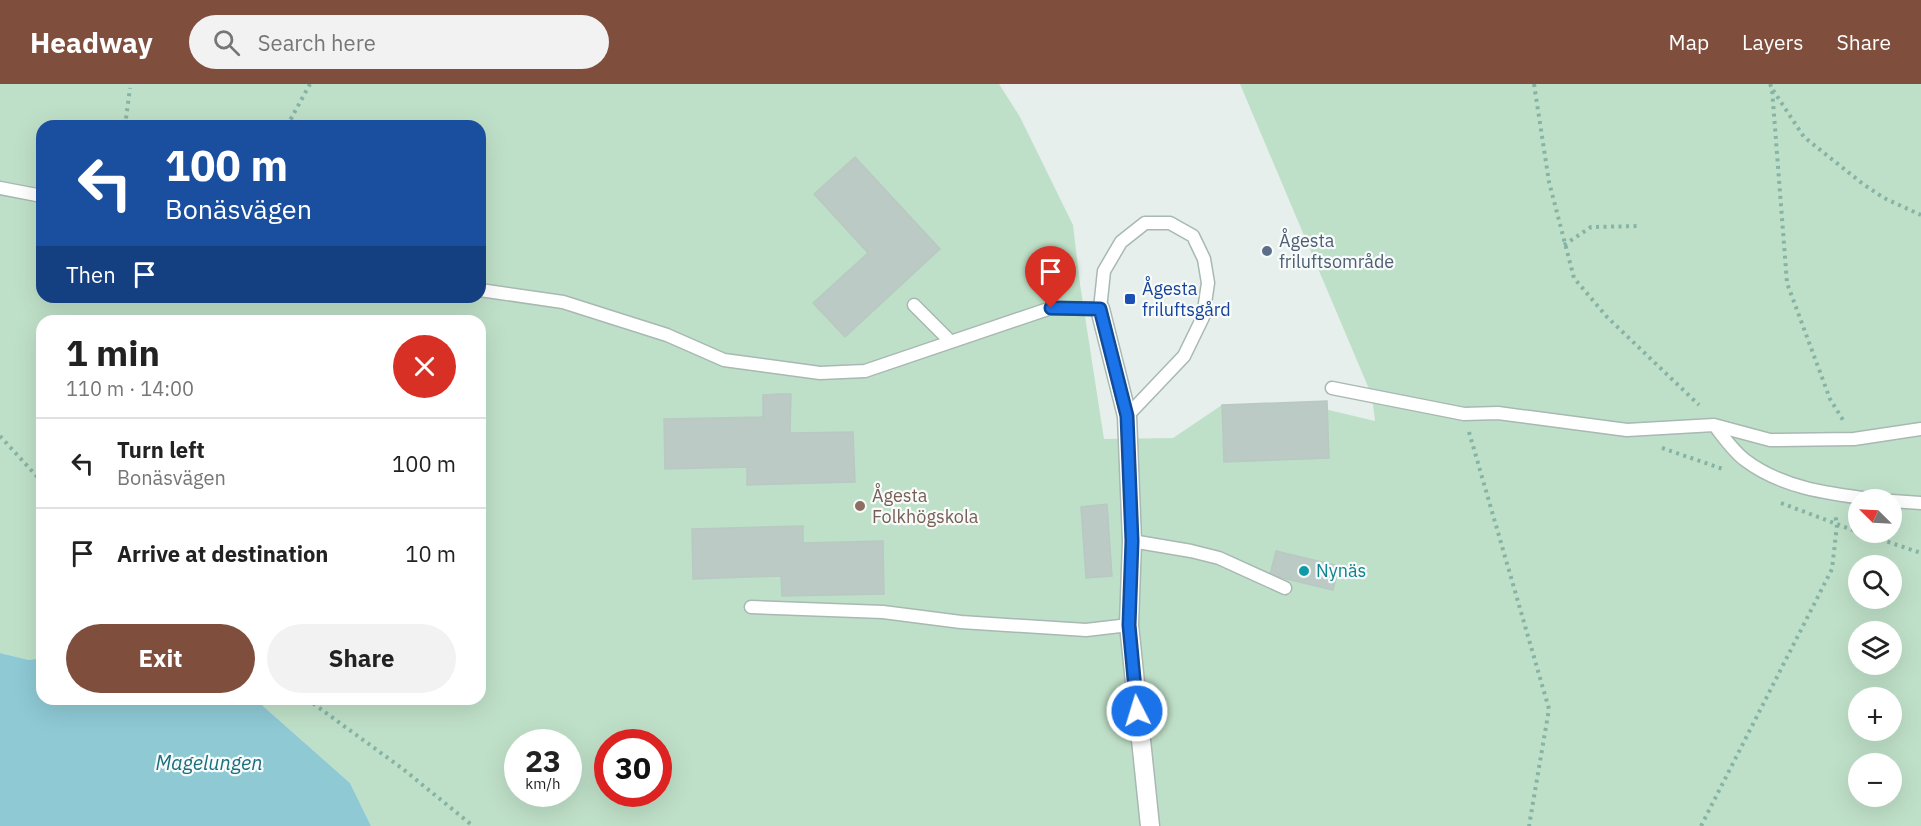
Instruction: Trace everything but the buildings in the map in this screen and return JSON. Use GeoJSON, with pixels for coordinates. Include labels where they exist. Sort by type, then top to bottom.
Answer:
{"type":"FeatureCollection","features":[{"type":"Feature","properties":{"kind":"street"},"geometry":{"type":"LineString","coordinates":[[1100,309],[1127,416],[1132,541],[1129,625],[1150,826]]}},
{"type":"Feature","properties":{"kind":"lane"},"geometry":{"type":"LineString","coordinates":[[0,189],[36,195]]}},
{"type":"Feature","properties":{"kind":"lane"},"geometry":{"type":"LineString","coordinates":[[486,291],[563,302],[667,335],[724,360],[820,373],[865,371],[1051,308],[1100,309],[1104,271],[1121,242],[1145,223],[1170,223],[1193,236],[1204,259],[1208,283],[1203,317],[1184,357],[1127,416]]}},
{"type":"Feature","properties":{"kind":"lane"},"geometry":{"type":"LineString","coordinates":[[914,305],[951,342]]}},
{"type":"Feature","properties":{"kind":"lane"},"geometry":{"type":"LineString","coordinates":[[1332,388],[1464,414],[1498,413],[1627,430],[1714,425],[1770,440],[1854,439],[1921,429]]}},
{"type":"Feature","properties":{"kind":"lane"},"geometry":{"type":"LineString","coordinates":[[1714,425],[1743,459],[1776,479],[1830,494],[1848,496]]}},
{"type":"Feature","properties":{"kind":"lane"},"geometry":{"type":"LineString","coordinates":[[1902,502],[1921,503]]}},
{"type":"Feature","properties":{"kind":"lane"},"geometry":{"type":"LineString","coordinates":[[1132,541],[1219,558],[1285,588]]}},
{"type":"Feature","properties":{"kind":"lane"},"geometry":{"type":"LineString","coordinates":[[751,607],[883,612],[961,622],[1086,630],[1129,625]]}},
{"type":"Feature","properties":{"kind":"path"},"geometry":{"type":"LineString","coordinates":[[290,120],[310,84]]}},
{"type":"Feature","properties":{"kind":"path"},"geometry":{"type":"LineString","coordinates":[[1534,84],[1549,182],[1574,278],[1607,317],[1699,404],[1714,425]]}},
{"type":"Feature","properties":{"kind":"path"},"geometry":{"type":"LineString","coordinates":[[1771,86],[1804,137],[1884,198],[1921,215]]}},
{"type":"Feature","properties":{"kind":"path"},"geometry":{"type":"LineString","coordinates":[[1771,86],[1787,283],[1830,399],[1854,439]]}},
{"type":"Feature","properties":{"kind":"path"},"geometry":{"type":"LineString","coordinates":[[126,120],[130,88]]}},
{"type":"Feature","properties":{"kind":"path"},"geometry":{"type":"LineString","coordinates":[[1564,245],[1591,227],[1640,226]]}},
{"type":"Feature","properties":{"kind":"path"},"geometry":{"type":"LineString","coordinates":[[1464,414],[1549,709],[1529,826]]}},
{"type":"Feature","properties":{"kind":"path"},"geometry":{"type":"LineString","coordinates":[[0,436],[36,475]]}},
{"type":"Feature","properties":{"kind":"path"},"geometry":{"type":"LineString","coordinates":[[1701,826],[1832,569],[1837,525],[1848,528]]}},
{"type":"Feature","properties":{"kind":"path"},"geometry":{"type":"LineString","coordinates":[[1891,543],[1921,553]]}},
{"type":"Feature","properties":{"kind":"path"},"geometry":{"type":"LineString","coordinates":[[315,705],[403,769],[473,826]]}},
{"type":"Feature","properties":{"kind":"green space"},"geometry":{"type":"Polygon","coordinates":[[[0,84],[999,84],[1020,117],[1073,225],[1104,439],[1173,438],[1222,405],[1312,406],[1375,421],[1372,396],[1240,84],[1921,84],[1921,826],[371,826],[350,783],[263,705],[486,705],[486,315],[36,315],[36,659],[29,660],[0,653],[0,84]]]}},
{"type":"Feature","properties":{"kind":"water","name":"Magelungen"},"geometry":{"type":"Polygon","coordinates":[[[0,653],[29,660],[36,659],[36,705],[263,705],[350,783],[371,826],[0,826],[0,653]]]}},
{"type":"Feature","properties":{"kind":"place","name":"Ågesta friluftsområde"},"geometry":{"type":"Point","coordinates":[1267,251]}},
{"type":"Feature","properties":{"kind":"place","name":"Ågesta friluftsgård"},"geometry":{"type":"Point","coordinates":[1130,299]}},
{"type":"Feature","properties":{"kind":"place","name":"Ågesta Folkhögskola"},"geometry":{"type":"Point","coordinates":[860,506]}},
{"type":"Feature","properties":{"kind":"place","name":"Nynäs"},"geometry":{"type":"Point","coordinates":[1304,571]}},
{"type":"Feature","properties":{"kind":"route"},"geometry":{"type":"LineString","coordinates":[[1051,308],[1100,309],[1127,416],[1132,541],[1129,625],[1137,711]]}}]}
